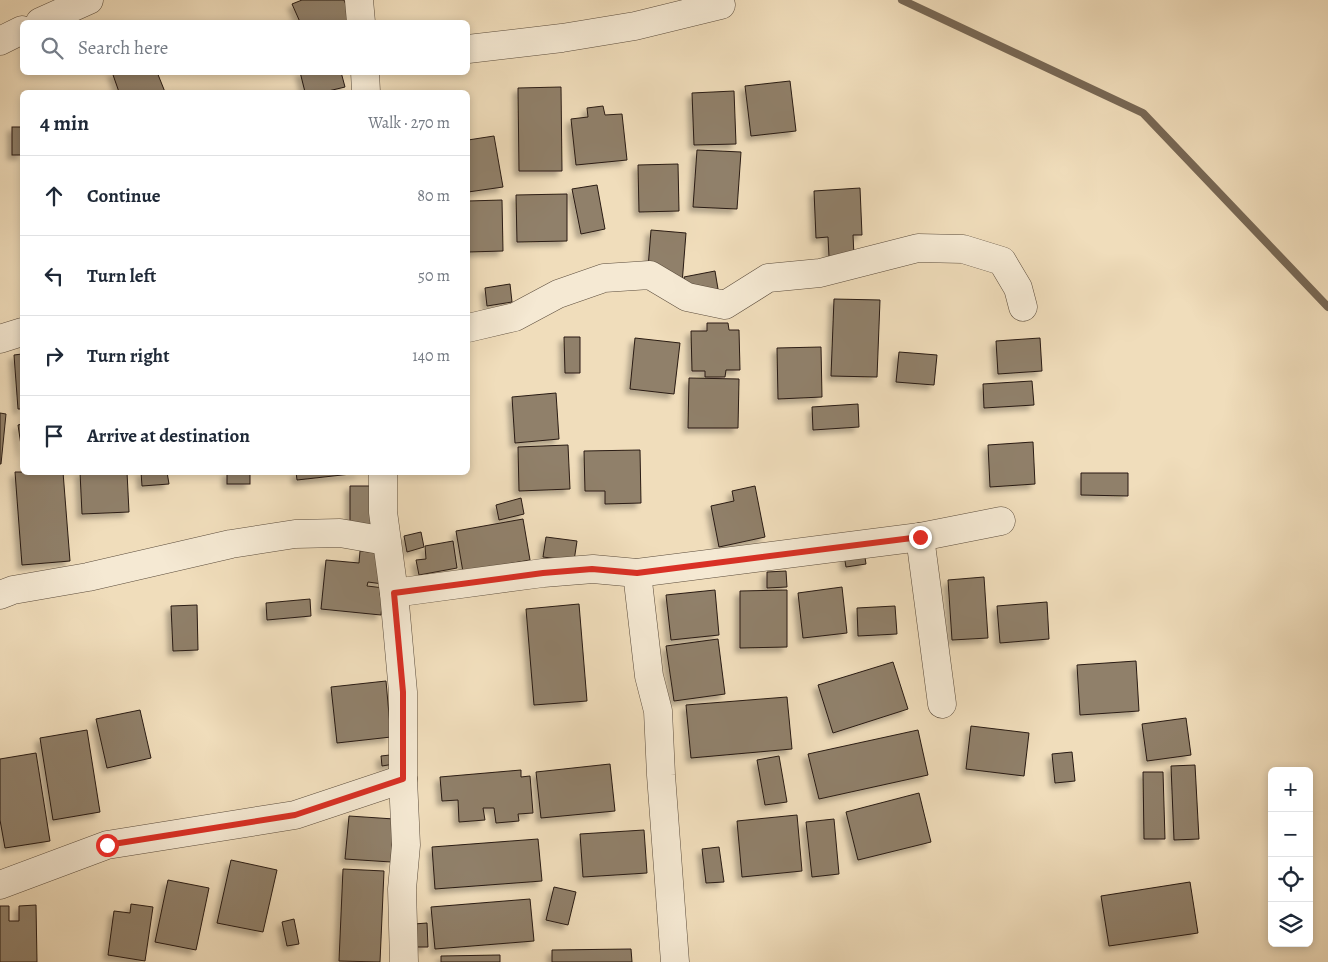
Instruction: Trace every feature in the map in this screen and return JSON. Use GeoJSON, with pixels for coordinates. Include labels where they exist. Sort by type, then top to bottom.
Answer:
{"type":"FeatureCollection","features":[{"type":"Feature","properties":{"kind":"street"},"geometry":{"type":"LineString","coordinates":[[44,20],[89,0]]}},
{"type":"Feature","properties":{"kind":"street"},"geometry":{"type":"LineString","coordinates":[[359,0],[361,20]]}},
{"type":"Feature","properties":{"kind":"street"},"geometry":{"type":"LineString","coordinates":[[470,49],[562,38],[635,26],[721,6]]}},
{"type":"Feature","properties":{"kind":"street"},"geometry":{"type":"LineString","coordinates":[[0,41],[20,31]]}},
{"type":"Feature","properties":{"kind":"street"},"geometry":{"type":"LineString","coordinates":[[365,75],[366,90]]}},
{"type":"Feature","properties":{"kind":"street"},"geometry":{"type":"LineString","coordinates":[[470,328],[515,317],[558,294],[604,278],[650,275],[687,297],[725,305],[768,278],[820,273],[918,248],[963,249],[1002,261],[1018,288],[1023,307]]}},
{"type":"Feature","properties":{"kind":"street"},"geometry":{"type":"LineString","coordinates":[[0,339],[20,333]]}},
{"type":"Feature","properties":{"kind":"street"},"geometry":{"type":"LineString","coordinates":[[383,475],[383,512],[394,593],[403,692],[403,779],[406,845],[402,889],[404,962]]}},
{"type":"Feature","properties":{"kind":"street"},"geometry":{"type":"LineString","coordinates":[[394,593],[553,572],[592,569],[637,573],[920,537],[1001,521]]}},
{"type":"Feature","properties":{"kind":"street"},"geometry":{"type":"LineString","coordinates":[[0,595],[13,590],[88,577],[231,544],[295,534],[340,533],[386,541]]}},
{"type":"Feature","properties":{"kind":"street"},"geometry":{"type":"LineString","coordinates":[[920,537],[942,704]]}},
{"type":"Feature","properties":{"kind":"street"},"geometry":{"type":"LineString","coordinates":[[637,573],[649,676],[658,711],[674,962]]}},
{"type":"Feature","properties":{"kind":"street"},"geometry":{"type":"LineString","coordinates":[[0,885],[107,845],[295,815],[403,779]]}},
{"type":"Feature","properties":{"kind":"building"},"geometry":{"type":"Polygon","coordinates":[[[302,0],[344,0],[352,19],[299,20],[292,4],[302,0]]]}},
{"type":"Feature","properties":{"kind":"building"},"geometry":{"type":"Polygon","coordinates":[[[113,75],[158,75],[164,90],[118,90],[113,75]]]}},
{"type":"Feature","properties":{"kind":"building"},"geometry":{"type":"Polygon","coordinates":[[[301,75],[342,75],[345,87],[332,90],[304,90],[301,75]]]}},
{"type":"Feature","properties":{"kind":"building"},"geometry":{"type":"Polygon","coordinates":[[[790,81],[796,131],[751,136],[745,86],[790,81]]]}},
{"type":"Feature","properties":{"kind":"building"},"geometry":{"type":"Polygon","coordinates":[[[561,87],[562,171],[519,171],[518,88],[561,87]]]}},
{"type":"Feature","properties":{"kind":"building"},"geometry":{"type":"Polygon","coordinates":[[[734,91],[736,144],[694,145],[692,93],[734,91]]]}},
{"type":"Feature","properties":{"kind":"building"},"geometry":{"type":"Polygon","coordinates":[[[603,106],[605,115],[622,114],[627,160],[576,165],[571,119],[588,117],[587,108],[603,106]]]}},
{"type":"Feature","properties":{"kind":"building"},"geometry":{"type":"Polygon","coordinates":[[[12,127],[20,127],[20,155],[12,155],[12,127]]]}},
{"type":"Feature","properties":{"kind":"building"},"geometry":{"type":"Polygon","coordinates":[[[494,136],[503,187],[470,192],[470,140],[494,136]]]}},
{"type":"Feature","properties":{"kind":"building"},"geometry":{"type":"Polygon","coordinates":[[[697,150],[741,152],[737,209],[693,207],[697,150]]]}},
{"type":"Feature","properties":{"kind":"building"},"geometry":{"type":"Polygon","coordinates":[[[678,164],[679,211],[639,212],[638,165],[678,164]]]}},
{"type":"Feature","properties":{"kind":"building"},"geometry":{"type":"Polygon","coordinates":[[[597,185],[605,229],[581,234],[572,189],[597,185]]]}},
{"type":"Feature","properties":{"kind":"building"},"geometry":{"type":"Polygon","coordinates":[[[860,188],[862,235],[853,235],[854,256],[829,257],[828,237],[816,238],[814,191],[860,188]]]}},
{"type":"Feature","properties":{"kind":"building"},"geometry":{"type":"Polygon","coordinates":[[[567,194],[567,241],[517,242],[516,195],[567,194]]]}},
{"type":"Feature","properties":{"kind":"building"},"geometry":{"type":"Polygon","coordinates":[[[502,200],[503,251],[470,252],[470,201],[502,200]]]}},
{"type":"Feature","properties":{"kind":"building"},"geometry":{"type":"Polygon","coordinates":[[[651,230],[686,233],[682,284],[647,281],[651,230]]]}},
{"type":"Feature","properties":{"kind":"building"},"geometry":{"type":"Polygon","coordinates":[[[715,271],[718,289],[687,294],[684,277],[715,271]]]}},
{"type":"Feature","properties":{"kind":"building"},"geometry":{"type":"Polygon","coordinates":[[[510,284],[512,302],[487,306],[485,288],[510,284]]]}},
{"type":"Feature","properties":{"kind":"building"},"geometry":{"type":"Polygon","coordinates":[[[834,299],[880,300],[877,377],[831,376],[834,299]]]}},
{"type":"Feature","properties":{"kind":"building"},"geometry":{"type":"Polygon","coordinates":[[[707,323],[728,323],[729,330],[739,330],[740,370],[726,370],[725,377],[705,377],[705,371],[692,371],[691,331],[707,331],[707,323]]]}},
{"type":"Feature","properties":{"kind":"building"},"geometry":{"type":"Polygon","coordinates":[[[564,337],[580,337],[580,373],[565,373],[564,337]]]}},
{"type":"Feature","properties":{"kind":"building"},"geometry":{"type":"Polygon","coordinates":[[[635,338],[680,343],[674,394],[630,389],[635,338]]]}},
{"type":"Feature","properties":{"kind":"building"},"geometry":{"type":"Polygon","coordinates":[[[1040,338],[1042,371],[998,374],[996,341],[1040,338]]]}},
{"type":"Feature","properties":{"kind":"building"},"geometry":{"type":"Polygon","coordinates":[[[821,347],[822,397],[778,399],[777,348],[821,347]]]}},
{"type":"Feature","properties":{"kind":"building"},"geometry":{"type":"Polygon","coordinates":[[[899,352],[937,355],[934,385],[896,382],[899,352]]]}},
{"type":"Feature","properties":{"kind":"building"},"geometry":{"type":"Polygon","coordinates":[[[20,354],[20,409],[18,409],[14,355],[20,354]]]}},
{"type":"Feature","properties":{"kind":"building"},"geometry":{"type":"Polygon","coordinates":[[[689,378],[739,379],[738,428],[688,428],[689,378]]]}},
{"type":"Feature","properties":{"kind":"building"},"geometry":{"type":"Polygon","coordinates":[[[1032,381],[1034,405],[984,408],[983,384],[1032,381]]]}},
{"type":"Feature","properties":{"kind":"building"},"geometry":{"type":"Polygon","coordinates":[[[556,393],[559,439],[515,443],[512,397],[556,393]]]}},
{"type":"Feature","properties":{"kind":"building"},"geometry":{"type":"Polygon","coordinates":[[[858,404],[859,427],[813,430],[812,407],[858,404]]]}},
{"type":"Feature","properties":{"kind":"building"},"geometry":{"type":"Polygon","coordinates":[[[0,413],[6,414],[1,464],[0,464],[0,413]]]}},
{"type":"Feature","properties":{"kind":"building"},"geometry":{"type":"Polygon","coordinates":[[[1033,442],[1035,484],[990,487],[988,445],[1033,442]]]}},
{"type":"Feature","properties":{"kind":"building"},"geometry":{"type":"Polygon","coordinates":[[[568,445],[570,489],[519,491],[518,447],[568,445]]]}},
{"type":"Feature","properties":{"kind":"building"},"geometry":{"type":"Polygon","coordinates":[[[640,450],[641,503],[605,504],[605,491],[585,491],[584,451],[640,450]]]}},
{"type":"Feature","properties":{"kind":"building"},"geometry":{"type":"Polygon","coordinates":[[[15,472],[20,472],[20,475],[63,475],[70,561],[22,565],[15,472]]]}},
{"type":"Feature","properties":{"kind":"building"},"geometry":{"type":"Polygon","coordinates":[[[1081,473],[1128,473],[1128,496],[1081,495],[1081,473]]]}},
{"type":"Feature","properties":{"kind":"building"},"geometry":{"type":"Polygon","coordinates":[[[80,475],[127,475],[129,512],[82,514],[80,475]]]}},
{"type":"Feature","properties":{"kind":"building"},"geometry":{"type":"Polygon","coordinates":[[[141,475],[168,475],[169,484],[142,486],[141,475]]]}},
{"type":"Feature","properties":{"kind":"building"},"geometry":{"type":"Polygon","coordinates":[[[227,475],[250,475],[250,484],[227,484],[227,475]]]}},
{"type":"Feature","properties":{"kind":"building"},"geometry":{"type":"Polygon","coordinates":[[[296,475],[342,475],[297,480],[296,475]]]}},
{"type":"Feature","properties":{"kind":"building"},"geometry":{"type":"Polygon","coordinates":[[[350,486],[371,486],[372,528],[350,528],[350,486]]]}},
{"type":"Feature","properties":{"kind":"building"},"geometry":{"type":"Polygon","coordinates":[[[755,486],[765,537],[719,547],[711,506],[734,501],[732,491],[755,486]]]}},
{"type":"Feature","properties":{"kind":"building"},"geometry":{"type":"Polygon","coordinates":[[[521,498],[524,514],[499,520],[496,505],[521,498]]]}},
{"type":"Feature","properties":{"kind":"building"},"geometry":{"type":"Polygon","coordinates":[[[523,519],[530,560],[463,572],[456,531],[523,519]]]}},
{"type":"Feature","properties":{"kind":"building"},"geometry":{"type":"Polygon","coordinates":[[[421,532],[424,547],[407,552],[404,536],[421,532]]]}},
{"type":"Feature","properties":{"kind":"building"},"geometry":{"type":"Polygon","coordinates":[[[546,537],[577,541],[574,561],[543,557],[546,537]]]}},
{"type":"Feature","properties":{"kind":"building"},"geometry":{"type":"Polygon","coordinates":[[[453,541],[457,568],[419,575],[416,560],[426,559],[425,546],[453,541]]]}},
{"type":"Feature","properties":{"kind":"building"},"geometry":{"type":"Polygon","coordinates":[[[360,551],[387,554],[383,584],[368,582],[367,586],[384,588],[381,615],[321,609],[326,560],[359,563],[360,551]]]}},
{"type":"Feature","properties":{"kind":"building"},"geometry":{"type":"Polygon","coordinates":[[[864,551],[866,564],[846,567],[844,555],[864,551]]]}},
{"type":"Feature","properties":{"kind":"building"},"geometry":{"type":"Polygon","coordinates":[[[786,571],[787,587],[767,588],[767,572],[786,571]]]}},
{"type":"Feature","properties":{"kind":"building"},"geometry":{"type":"Polygon","coordinates":[[[984,577],[988,638],[952,640],[948,580],[984,577]]]}},
{"type":"Feature","properties":{"kind":"building"},"geometry":{"type":"Polygon","coordinates":[[[842,587],[847,633],[803,638],[798,593],[842,587]]]}},
{"type":"Feature","properties":{"kind":"building"},"geometry":{"type":"Polygon","coordinates":[[[715,590],[719,635],[671,640],[666,595],[715,590]]]}},
{"type":"Feature","properties":{"kind":"building"},"geometry":{"type":"Polygon","coordinates":[[[787,590],[787,647],[740,648],[740,591],[787,590]]]}},
{"type":"Feature","properties":{"kind":"building"},"geometry":{"type":"Polygon","coordinates":[[[310,599],[311,616],[267,620],[266,603],[310,599]]]}},
{"type":"Feature","properties":{"kind":"building"},"geometry":{"type":"Polygon","coordinates":[[[1047,602],[1049,639],[1000,643],[997,606],[1047,602]]]}},
{"type":"Feature","properties":{"kind":"building"},"geometry":{"type":"Polygon","coordinates":[[[579,604],[587,701],[534,705],[526,609],[579,604]]]}},
{"type":"Feature","properties":{"kind":"building"},"geometry":{"type":"Polygon","coordinates":[[[197,605],[198,650],[173,651],[171,606],[197,605]]]}},
{"type":"Feature","properties":{"kind":"building"},"geometry":{"type":"Polygon","coordinates":[[[895,606],[897,634],[858,636],[857,608],[895,606]]]}},
{"type":"Feature","properties":{"kind":"building"},"geometry":{"type":"Polygon","coordinates":[[[718,639],[725,694],[674,701],[666,646],[718,639]]]}},
{"type":"Feature","properties":{"kind":"building"},"geometry":{"type":"Polygon","coordinates":[[[1136,661],[1139,711],[1080,715],[1077,665],[1136,661]]]}},
{"type":"Feature","properties":{"kind":"building"},"geometry":{"type":"Polygon","coordinates":[[[893,662],[908,709],[833,733],[818,685],[893,662]]]}},
{"type":"Feature","properties":{"kind":"building"},"geometry":{"type":"Polygon","coordinates":[[[386,681],[391,737],[337,743],[331,687],[386,681]]]}},
{"type":"Feature","properties":{"kind":"building"},"geometry":{"type":"Polygon","coordinates":[[[787,697],[792,749],[691,758],[686,705],[787,697]]]}},
{"type":"Feature","properties":{"kind":"building"},"geometry":{"type":"Polygon","coordinates":[[[140,710],[151,758],[107,768],[96,719],[140,710]]]}},
{"type":"Feature","properties":{"kind":"building"},"geometry":{"type":"Polygon","coordinates":[[[1186,718],[1191,755],[1147,761],[1142,724],[1186,718]]]}},
{"type":"Feature","properties":{"kind":"building"},"geometry":{"type":"Polygon","coordinates":[[[971,726],[1029,733],[1024,776],[966,769],[971,726]]]}},
{"type":"Feature","properties":{"kind":"building"},"geometry":{"type":"Polygon","coordinates":[[[87,730],[100,812],[53,820],[40,738],[87,730]]]}},
{"type":"Feature","properties":{"kind":"building"},"geometry":{"type":"Polygon","coordinates":[[[918,730],[928,775],[819,799],[808,754],[918,730]]]}},
{"type":"Feature","properties":{"kind":"building"},"geometry":{"type":"Polygon","coordinates":[[[1072,752],[1075,781],[1055,783],[1052,754],[1072,752]]]}},
{"type":"Feature","properties":{"kind":"building"},"geometry":{"type":"Polygon","coordinates":[[[36,753],[50,841],[5,848],[0,820],[0,759],[36,753]]]}},
{"type":"Feature","properties":{"kind":"building"},"geometry":{"type":"Polygon","coordinates":[[[399,754],[400,763],[382,766],[381,756],[399,754]]]}},
{"type":"Feature","properties":{"kind":"building"},"geometry":{"type":"Polygon","coordinates":[[[779,756],[787,802],[765,805],[757,760],[779,756]]]}},
{"type":"Feature","properties":{"kind":"building"},"geometry":{"type":"Polygon","coordinates":[[[610,764],[615,811],[541,818],[536,772],[610,764]]]}},
{"type":"Feature","properties":{"kind":"building"},"geometry":{"type":"Polygon","coordinates":[[[1195,765],[1199,839],[1174,840],[1171,766],[1195,765]]]}},
{"type":"Feature","properties":{"kind":"building"},"geometry":{"type":"Polygon","coordinates":[[[521,770],[521,777],[530,776],[533,813],[518,814],[519,821],[496,823],[494,808],[483,808],[485,820],[459,822],[458,800],[442,801],[440,777],[521,770]]]}},
{"type":"Feature","properties":{"kind":"building"},"geometry":{"type":"Polygon","coordinates":[[[1143,772],[1163,772],[1165,839],[1144,839],[1143,772]]]}},
{"type":"Feature","properties":{"kind":"building"},"geometry":{"type":"Polygon","coordinates":[[[919,793],[931,842],[858,860],[846,812],[919,793]]]}},
{"type":"Feature","properties":{"kind":"building"},"geometry":{"type":"Polygon","coordinates":[[[797,815],[802,871],[742,877],[737,821],[797,815]]]}},
{"type":"Feature","properties":{"kind":"building"},"geometry":{"type":"Polygon","coordinates":[[[349,816],[394,819],[391,862],[345,859],[349,816]]]}},
{"type":"Feature","properties":{"kind":"building"},"geometry":{"type":"Polygon","coordinates":[[[834,819],[839,874],[812,877],[806,822],[834,819]]]}},
{"type":"Feature","properties":{"kind":"building"},"geometry":{"type":"Polygon","coordinates":[[[644,830],[647,873],[583,877],[580,834],[644,830]]]}},
{"type":"Feature","properties":{"kind":"building"},"geometry":{"type":"Polygon","coordinates":[[[538,839],[542,881],[435,889],[432,847],[538,839]]]}},
{"type":"Feature","properties":{"kind":"building"},"geometry":{"type":"Polygon","coordinates":[[[719,847],[724,882],[706,883],[702,849],[719,847]]]}},
{"type":"Feature","properties":{"kind":"building"},"geometry":{"type":"Polygon","coordinates":[[[231,860],[277,870],[263,932],[217,923],[231,860]]]}},
{"type":"Feature","properties":{"kind":"building"},"geometry":{"type":"Polygon","coordinates":[[[343,869],[384,871],[380,962],[339,961],[343,869]]]}},
{"type":"Feature","properties":{"kind":"building"},"geometry":{"type":"Polygon","coordinates":[[[168,880],[209,888],[196,950],[155,942],[168,880]]]}},
{"type":"Feature","properties":{"kind":"building"},"geometry":{"type":"Polygon","coordinates":[[[1190,882],[1198,933],[1109,946],[1101,896],[1190,882]]]}},
{"type":"Feature","properties":{"kind":"building"},"geometry":{"type":"Polygon","coordinates":[[[554,887],[576,892],[568,925],[546,920],[554,887]]]}},
{"type":"Feature","properties":{"kind":"building"},"geometry":{"type":"Polygon","coordinates":[[[530,899],[534,941],[435,949],[431,907],[530,899]]]}},
{"type":"Feature","properties":{"kind":"building"},"geometry":{"type":"Polygon","coordinates":[[[131,904],[153,907],[145,961],[108,955],[114,911],[130,913],[131,904]]]}},
{"type":"Feature","properties":{"kind":"building"},"geometry":{"type":"Polygon","coordinates":[[[36,905],[37,962],[0,962],[0,906],[9,906],[9,921],[19,921],[19,906],[36,905]]]}},
{"type":"Feature","properties":{"kind":"building"},"geometry":{"type":"Polygon","coordinates":[[[294,919],[299,944],[287,946],[282,922],[294,919]]]}},
{"type":"Feature","properties":{"kind":"building"},"geometry":{"type":"Polygon","coordinates":[[[427,923],[428,947],[415,947],[414,924],[427,923]]]}},
{"type":"Feature","properties":{"kind":"building"},"geometry":{"type":"Polygon","coordinates":[[[631,949],[632,962],[552,962],[552,950],[631,949]]]}},
{"type":"Feature","properties":{"kind":"building"},"geometry":{"type":"Polygon","coordinates":[[[500,955],[500,962],[441,962],[441,956],[500,955]]]}},
{"type":"Feature","properties":{"kind":"waterway"},"geometry":{"type":"LineString","coordinates":[[902,0],[1143,113],[1328,307]]}},
{"type":"Feature","properties":{"kind":"route"},"geometry":{"type":"LineString","coordinates":[[107,845],[295,815],[403,779],[403,692],[394,593],[543,573],[592,569],[637,573],[920,537]]}}]}
